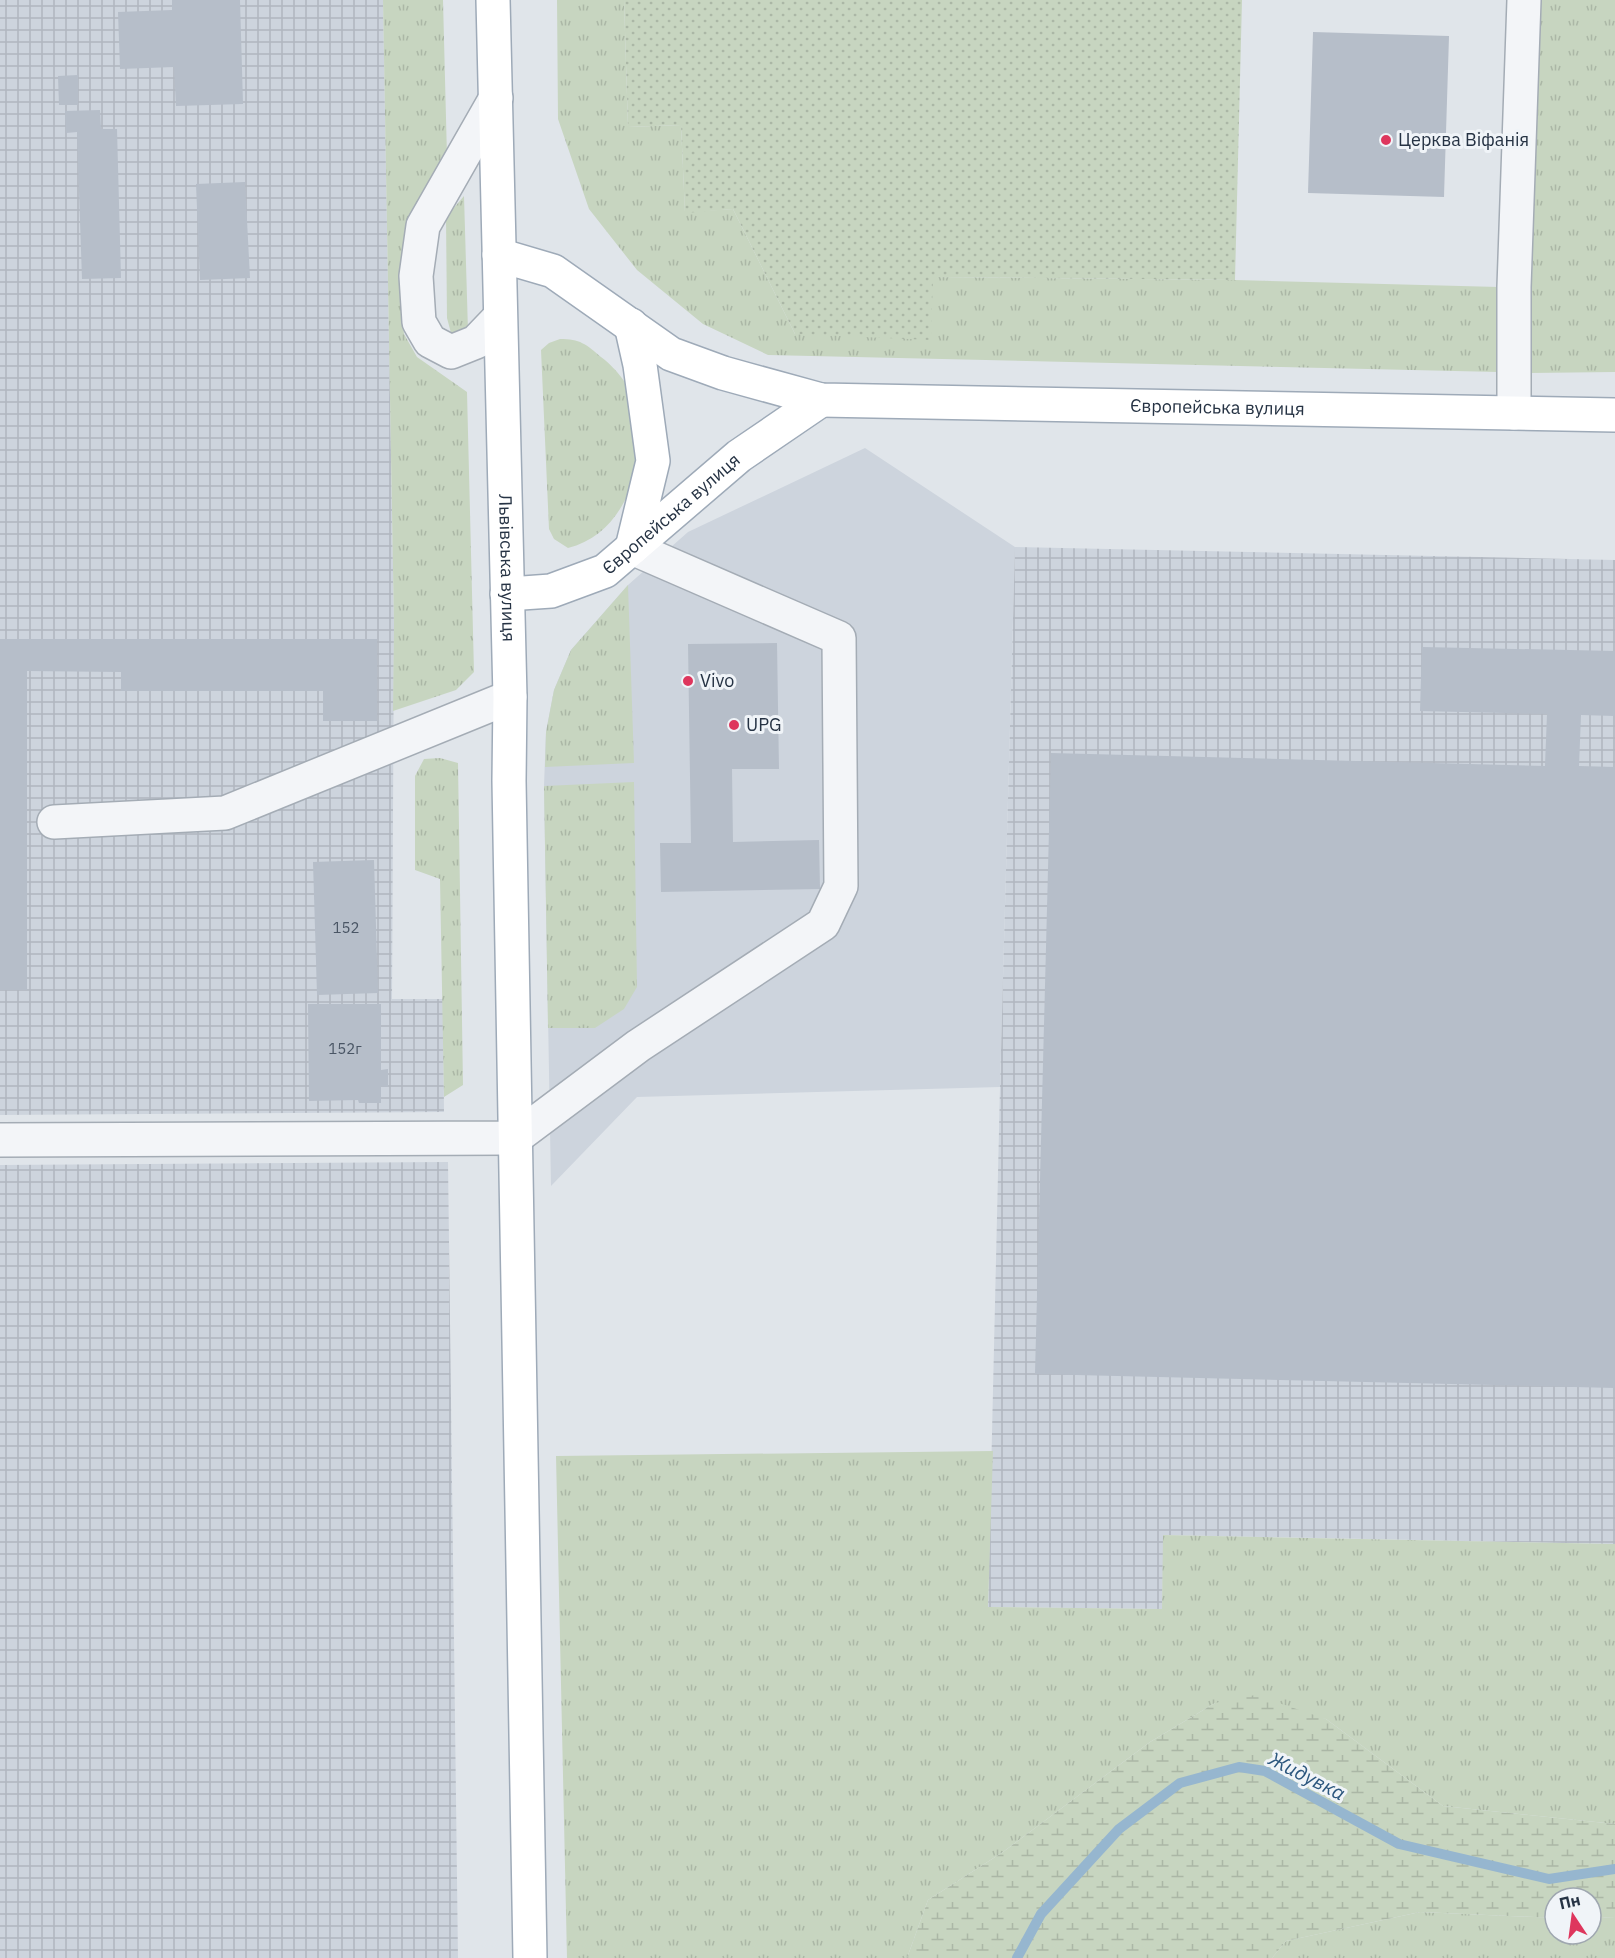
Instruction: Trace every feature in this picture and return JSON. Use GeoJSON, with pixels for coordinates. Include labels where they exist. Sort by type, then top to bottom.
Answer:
{"type":"FeatureCollection","features":[{"type":"Feature","properties":{"kind":"main road","name":"Львівська вулиця"},"geometry":{"type":"LineString","coordinates":[[493,0],[510,697],[509,793],[530,1958]]}},
{"type":"Feature","properties":{"kind":"main road","name":"Європейська вулиця"},"geometry":{"type":"LineString","coordinates":[[499,255],[553,271],[670,354],[723,373],[821,400],[1615,415]]}},
{"type":"Feature","properties":{"kind":"main road"},"geometry":{"type":"LineString","coordinates":[[630,325],[640,365],[653,461],[632,548]]}},
{"type":"Feature","properties":{"kind":"main road","name":"Європейська вулиця"},"geometry":{"type":"LineString","coordinates":[[507,594],[551,591],[605,571],[738,456],[821,400]]}},
{"type":"Feature","properties":{"kind":"lane"},"geometry":{"type":"LineString","coordinates":[[1514,413],[1514,287],[1524,0]]}},
{"type":"Feature","properties":{"kind":"lane"},"geometry":{"type":"LineString","coordinates":[[496,98],[423,226],[416,276],[419,322],[430,341],[451,352],[476,342],[499,318]]}},
{"type":"Feature","properties":{"kind":"lane"},"geometry":{"type":"LineString","coordinates":[[0,1140],[516,1138],[638,1046],[823,924],[841,886],[839,638],[632,548]]}},
{"type":"Feature","properties":{"kind":"lane"},"geometry":{"type":"LineString","coordinates":[[54,822],[225,813],[510,697]]}},
{"type":"Feature","properties":{"kind":"shaded area"},"geometry":{"type":"Polygon","coordinates":[[[0,0],[383,0],[394,625],[392,999],[443,999],[444,1112],[0,1115],[0,0]]]}},
{"type":"Feature","properties":{"kind":"shaded area"},"geometry":{"type":"Polygon","coordinates":[[[865,448],[1015,547],[1000,1087],[637,1097],[551,1186],[544,786],[546,732],[554,690],[571,650],[628,585],[688,532],[865,448]]]}},
{"type":"Feature","properties":{"kind":"shaded area"},"geometry":{"type":"Polygon","coordinates":[[[1015,547],[1615,560],[1615,1544],[1164,1535],[1162,1609],[988,1607],[1015,547]]]}},
{"type":"Feature","properties":{"kind":"shaded area"},"geometry":{"type":"Polygon","coordinates":[[[448,1162],[458,1958],[0,1958],[0,1165],[448,1162]]]}},
{"type":"Feature","properties":{"kind":"green space"},"geometry":{"type":"Polygon","coordinates":[[[383,0],[443,0],[447,157],[401,271],[401,305],[404,334],[417,357],[467,392],[474,672],[456,690],[393,711],[394,625],[383,0]]]}},
{"type":"Feature","properties":{"kind":"green space"},"geometry":{"type":"Polygon","coordinates":[[[557,0],[624,0],[628,127],[681,125],[685,212],[733,209],[795,334],[933,277],[1235,280],[1499,287],[1498,372],[768,355],[703,324],[637,270],[589,209],[558,119],[557,0]]]}},
{"type":"Feature","properties":{"kind":"green space"},"geometry":{"type":"Polygon","coordinates":[[[624,0],[1242,0],[1235,280],[933,277],[931,340],[795,334],[733,209],[685,213],[681,125],[628,127],[624,0]]]}},
{"type":"Feature","properties":{"kind":"green space"},"geometry":{"type":"Polygon","coordinates":[[[1538,0],[1615,0],[1615,372],[1530,373],[1538,0]]]}},
{"type":"Feature","properties":{"kind":"green space"},"geometry":{"type":"Polygon","coordinates":[[[464,196],[468,331],[451,333],[447,318],[446,217],[464,196]]]}},
{"type":"Feature","properties":{"kind":"green space"},"geometry":{"type":"Polygon","coordinates":[[[560,339],[582,343],[613,367],[632,394],[637,412],[637,465],[621,508],[604,529],[581,544],[568,548],[554,539],[549,529],[541,350],[549,343],[560,339]]]}},
{"type":"Feature","properties":{"kind":"green space"},"geometry":{"type":"Polygon","coordinates":[[[628,585],[634,763],[545,767],[546,732],[554,690],[571,650],[628,585]]]}},
{"type":"Feature","properties":{"kind":"green space"},"geometry":{"type":"Polygon","coordinates":[[[440,758],[458,763],[463,1085],[444,1097],[440,879],[415,870],[415,776],[424,759],[440,758]]]}},
{"type":"Feature","properties":{"kind":"green space"},"geometry":{"type":"Polygon","coordinates":[[[634,782],[637,987],[624,1009],[595,1028],[548,1028],[544,786],[634,782]]]}},
{"type":"Feature","properties":{"kind":"green space"},"geometry":{"type":"Polygon","coordinates":[[[993,1451],[988,1607],[1162,1609],[1163,1535],[1615,1544],[1615,1824],[1443,1806],[1326,1719],[1215,1703],[1150,1742],[1003,1852],[928,1900],[907,1958],[567,1958],[556,1456],[993,1451]]]}},
{"type":"Feature","properties":{"kind":"green space"},"geometry":{"type":"Polygon","coordinates":[[[1255,1695],[1326,1719],[1443,1806],[1615,1824],[1615,1917],[1603,1918],[1603,1886],[1543,1886],[1543,1917],[1420,1912],[1286,1941],[1272,1958],[907,1958],[928,1900],[1003,1852],[1150,1742],[1215,1703],[1255,1695]]]}},
{"type":"Feature","properties":{"kind":"green space"},"geometry":{"type":"Polygon","coordinates":[[[1420,1912],[1543,1917],[1543,1946],[1603,1946],[1603,1918],[1615,1917],[1615,1958],[1272,1958],[1286,1941],[1420,1912]]]}},
{"type":"Feature","properties":{"kind":"building"},"geometry":{"type":"Polygon","coordinates":[[[172,0],[240,0],[243,104],[176,106],[174,67],[120,69],[118,12],[172,10],[172,0]]]}},
{"type":"Feature","properties":{"kind":"building"},"geometry":{"type":"Polygon","coordinates":[[[1313,32],[1449,36],[1444,197],[1308,193],[1313,32]]]}},
{"type":"Feature","properties":{"kind":"building"},"geometry":{"type":"Polygon","coordinates":[[[78,75],[78,105],[59,105],[58,76],[78,75]]]}},
{"type":"Feature","properties":{"kind":"building"},"geometry":{"type":"Polygon","coordinates":[[[100,110],[101,129],[117,129],[121,278],[82,279],[77,132],[66,133],[65,111],[100,110]]]}},
{"type":"Feature","properties":{"kind":"building"},"geometry":{"type":"Polygon","coordinates":[[[245,182],[250,278],[200,280],[196,184],[245,182]]]}},
{"type":"Feature","properties":{"kind":"building"},"geometry":{"type":"Polygon","coordinates":[[[0,639],[377,639],[377,721],[323,721],[323,691],[121,691],[121,672],[27,671],[27,990],[0,990],[0,639]]]}},
{"type":"Feature","properties":{"kind":"building"},"geometry":{"type":"Polygon","coordinates":[[[777,643],[779,769],[732,769],[733,842],[819,840],[820,889],[661,892],[660,843],[691,843],[688,644],[777,643]]]}},
{"type":"Feature","properties":{"kind":"building"},"geometry":{"type":"Polygon","coordinates":[[[1422,647],[1615,651],[1615,716],[1581,715],[1579,766],[1615,767],[1615,1388],[1035,1374],[1051,753],[1545,766],[1547,714],[1420,711],[1422,647]]]}},
{"type":"Feature","properties":{"kind":"building"},"geometry":{"type":"Polygon","coordinates":[[[374,860],[378,993],[317,995],[313,862],[374,860]]]}},
{"type":"Feature","properties":{"kind":"building"},"geometry":{"type":"Polygon","coordinates":[[[308,1004],[381,1004],[381,1070],[388,1069],[388,1087],[381,1086],[381,1103],[359,1103],[358,1100],[309,1101],[308,1004]]]}},
{"type":"Feature","properties":{"kind":"waterway","name":"Жидувка"},"geometry":{"type":"LineString","coordinates":[[1017,1958],[1041,1914],[1119,1829],[1180,1783],[1239,1767],[1265,1771],[1399,1844],[1549,1879],[1615,1869]]}},
{"type":"Feature","properties":{"kind":"place","name":"Церква Віфанія"},"geometry":{"type":"Point","coordinates":[1386,140]}},
{"type":"Feature","properties":{"kind":"place","name":"Vivo"},"geometry":{"type":"Point","coordinates":[688,681]}},
{"type":"Feature","properties":{"kind":"place","name":"UPG"},"geometry":{"type":"Point","coordinates":[734,725]}}]}
